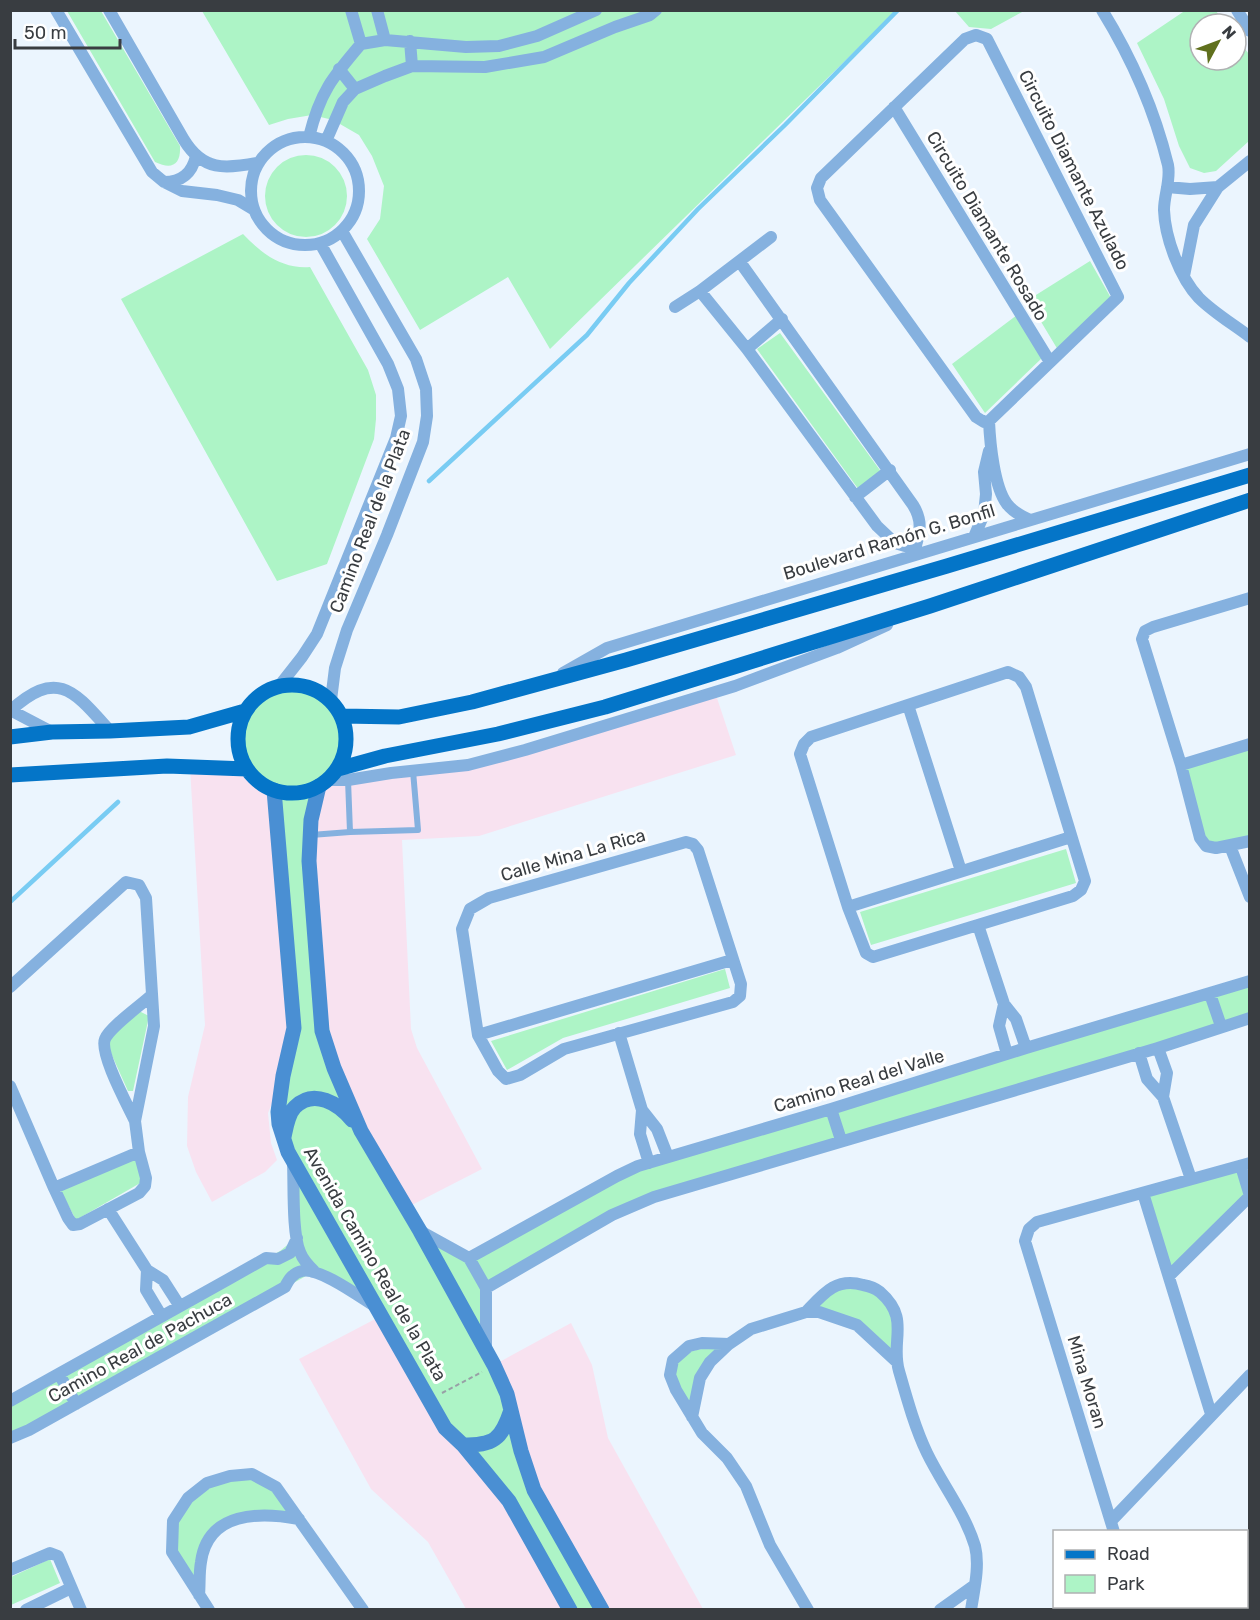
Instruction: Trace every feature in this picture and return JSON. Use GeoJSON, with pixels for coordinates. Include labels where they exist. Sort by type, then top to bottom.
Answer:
{"type":"FeatureCollection","features":[{"type":"Feature","properties":{"kind":"main road","name":"Boulevard Ramón G. Bonfil"},"geometry":{"type":"LineString","coordinates":[[342,716],[399,717],[472,702],[545,683],[1250,475]]}},
{"type":"Feature","properties":{"kind":"main road"},"geometry":{"type":"LineString","coordinates":[[602,1610],[534,1490],[521,1451],[507,1394],[486,1348],[361,1131],[334,1068],[322,1031],[309,861],[310,835],[311,820],[333,779],[345,752],[347,733],[342,716],[331,700],[316,689],[298,684],[280,685],[264,692],[250,703],[238,735],[240,753],[247,769],[259,782],[274,790],[291,793],[309,791],[333,779],[385,756],[498,735],[605,707],[930,606],[1250,500]]}},
{"type":"Feature","properties":{"kind":"main road"},"geometry":{"type":"LineString","coordinates":[[10,737],[52,732],[189,726],[246,711]]}},
{"type":"Feature","properties":{"kind":"main road"},"geometry":{"type":"LineString","coordinates":[[10,775],[167,766],[247,769]]}},
{"type":"Feature","properties":{"kind":"main road","name":"Avenida Camino Real de la Plata"},"geometry":{"type":"LineString","coordinates":[[274,790],[294,1028],[283,1076],[278,1112],[283,1138],[293,1163],[445,1428],[463,1445],[509,1501],[570,1610]]}},
{"type":"Feature","properties":{"kind":"main road"},"geometry":{"type":"LineString","coordinates":[[283,1138],[287,1121],[296,1106],[308,1100],[328,1099],[343,1109],[361,1131]]}},
{"type":"Feature","properties":{"kind":"main road"},"geometry":{"type":"LineString","coordinates":[[463,1445],[486,1444],[498,1437],[505,1429],[511,1410]]}},
{"type":"Feature","properties":{"kind":"street"},"geometry":{"type":"LineString","coordinates":[[56,10],[143,161],[152,172],[164,183],[182,191],[238,200],[253,209]]}},
{"type":"Feature","properties":{"kind":"street"},"geometry":{"type":"LineString","coordinates":[[109,10],[184,140],[196,156],[208,164],[220,167],[238,167],[257,163]]}},
{"type":"Feature","properties":{"kind":"street"},"geometry":{"type":"LineString","coordinates":[[351,10],[361,44]]}},
{"type":"Feature","properties":{"kind":"street"},"geometry":{"type":"LineString","coordinates":[[377,10],[385,40]]}},
{"type":"Feature","properties":{"kind":"street"},"geometry":{"type":"LineString","coordinates":[[309,137],[316,109],[327,86],[361,44],[385,40],[466,47],[499,46],[537,36],[596,10]]}},
{"type":"Feature","properties":{"kind":"street"},"geometry":{"type":"LineString","coordinates":[[326,141],[343,102],[355,89],[412,66],[485,67],[544,57],[615,27],[651,15],[656,10]]}},
{"type":"Feature","properties":{"kind":"street"},"geometry":{"type":"LineString","coordinates":[[1102,10],[1136,74],[1156,125],[1168,168],[1164,210],[1171,247],[1184,276],[1205,303],[1250,337]]}},
{"type":"Feature","properties":{"kind":"street"},"geometry":{"type":"LineString","coordinates":[[1237,10],[1250,31]]}},
{"type":"Feature","properties":{"kind":"street","name":"Circuito Diamante Azulado"},"geometry":{"type":"LineString","coordinates":[[976,35],[987,39],[1118,297],[1050,363],[989,421],[980,421],[820,200],[817,188],[821,178],[894,107],[965,39],[976,35]]}},
{"type":"Feature","properties":{"kind":"street"},"geometry":{"type":"LineString","coordinates":[[410,41],[412,66]]}},
{"type":"Feature","properties":{"kind":"street"},"geometry":{"type":"LineString","coordinates":[[339,69],[355,89]]}},
{"type":"Feature","properties":{"kind":"street","name":"Circuito Diamante Rosado"},"geometry":{"type":"LineString","coordinates":[[894,107],[1050,363]]}},
{"type":"Feature","properties":{"kind":"street"},"geometry":{"type":"LineString","coordinates":[[309,137],[326,141],[346,155],[355,169],[359,185],[358,202],[352,218],[332,239],[304,246],[287,243],[273,235],[261,224],[253,209],[250,186],[257,163],[272,147],[291,138],[309,137]]}},
{"type":"Feature","properties":{"kind":"street"},"geometry":{"type":"LineString","coordinates":[[164,183],[182,179],[189,173],[196,156]]}},
{"type":"Feature","properties":{"kind":"street"},"geometry":{"type":"LineString","coordinates":[[1184,276],[1194,225],[1218,187],[1250,160]]}},
{"type":"Feature","properties":{"kind":"street"},"geometry":{"type":"LineString","coordinates":[[1167,186],[1190,189],[1218,187]]}},
{"type":"Feature","properties":{"kind":"street","name":"Camino Real de la Plata"},"geometry":{"type":"LineString","coordinates":[[331,700],[335,668],[347,630],[419,452],[427,416],[426,389],[416,359],[342,231]]}},
{"type":"Feature","properties":{"kind":"street"},"geometry":{"type":"LineString","coordinates":[[675,307],[740,262],[771,237]]}},
{"type":"Feature","properties":{"kind":"street","name":"Camino Real de la Plata"},"geometry":{"type":"LineString","coordinates":[[280,685],[317,633],[396,438],[401,416],[398,389],[388,364],[320,243]]}},
{"type":"Feature","properties":{"kind":"street"},"geometry":{"type":"LineString","coordinates":[[700,291],[747,349],[886,536],[916,551],[921,530],[918,513],[740,262]]}},
{"type":"Feature","properties":{"kind":"street"},"geometry":{"type":"LineString","coordinates":[[747,349],[782,319]]}},
{"type":"Feature","properties":{"kind":"street"},"geometry":{"type":"LineString","coordinates":[[989,421],[990,447],[1002,497],[1014,512],[1030,520]]}},
{"type":"Feature","properties":{"kind":"street"},"geometry":{"type":"LineString","coordinates":[[974,537],[984,514],[986,494],[984,472],[990,447]]}},
{"type":"Feature","properties":{"kind":"street","name":"Boulevard Ramón G. Bonfil"},"geometry":{"type":"LineString","coordinates":[[545,683],[607,648],[916,551],[974,537],[1250,454]]}},
{"type":"Feature","properties":{"kind":"street"},"geometry":{"type":"LineString","coordinates":[[855,497],[890,471]]}},
{"type":"Feature","properties":{"kind":"street"},"geometry":{"type":"LineString","coordinates":[[1250,598],[1153,627],[1145,631],[1142,639],[1181,765],[1200,838],[1206,846],[1216,848],[1250,841]]}},
{"type":"Feature","properties":{"kind":"street"},"geometry":{"type":"LineString","coordinates":[[333,779],[468,765],[536,747],[735,686],[837,648],[930,606]]}},
{"type":"Feature","properties":{"kind":"street"},"geometry":{"type":"LineString","coordinates":[[1008,672],[1019,677],[1026,687],[1071,837],[1085,881],[1081,890],[1073,896],[873,957],[862,946],[800,754],[804,744],[811,737],[1008,672]]}},
{"type":"Feature","properties":{"kind":"street"},"geometry":{"type":"LineString","coordinates":[[52,732],[11,710],[35,693],[49,688],[63,688],[80,698],[110,731]]}},
{"type":"Feature","properties":{"kind":"street"},"geometry":{"type":"LineString","coordinates":[[908,705],[961,871]]}},
{"type":"Feature","properties":{"kind":"street"},"geometry":{"type":"LineString","coordinates":[[1181,765],[1250,744]]}},
{"type":"Feature","properties":{"kind":"street"},"geometry":{"type":"LineString","coordinates":[[848,907],[1071,837]]}},
{"type":"Feature","properties":{"kind":"street","name":"Calle Mina La Rica"},"geometry":{"type":"LineString","coordinates":[[686,842],[693,844],[698,850],[741,984],[740,996],[733,1002],[619,1033],[564,1049],[520,1075],[506,1079],[498,1071],[478,1035],[462,929],[470,909],[489,898],[686,842]]}},
{"type":"Feature","properties":{"kind":"street"},"geometry":{"type":"LineString","coordinates":[[1230,846],[1250,897]]}},
{"type":"Feature","properties":{"kind":"street"},"geometry":{"type":"LineString","coordinates":[[10,987],[126,882],[139,885],[146,897],[154,1026],[135,1121]]}},
{"type":"Feature","properties":{"kind":"street"},"geometry":{"type":"LineString","coordinates":[[978,925],[1004,1004],[1016,1019],[1026,1048]]}},
{"type":"Feature","properties":{"kind":"street"},"geometry":{"type":"LineString","coordinates":[[478,1035],[732,960]]}},
{"type":"Feature","properties":{"kind":"street","name":"Camino Real del Valle"},"geometry":{"type":"LineString","coordinates":[[472,1256],[617,1176],[649,1163],[1250,981]]}},
{"type":"Feature","properties":{"kind":"street"},"geometry":{"type":"LineString","coordinates":[[1210,994],[1221,1026]]}},
{"type":"Feature","properties":{"kind":"street"},"geometry":{"type":"LineString","coordinates":[[10,1086],[54,1188],[73,1225],[80,1224],[139,1194],[145,1186],[146,1178],[139,1152],[135,1121],[106,1056],[103,1042],[108,1034],[152,995]]}},
{"type":"Feature","properties":{"kind":"street"},"geometry":{"type":"LineString","coordinates":[[1004,1004],[999,1026],[1007,1054]]}},
{"type":"Feature","properties":{"kind":"street"},"geometry":{"type":"LineString","coordinates":[[489,1286],[612,1215],[654,1197],[1158,1048],[1250,1017]]}},
{"type":"Feature","properties":{"kind":"street"},"geometry":{"type":"LineString","coordinates":[[619,1033],[642,1110],[640,1134],[649,1163]]}},
{"type":"Feature","properties":{"kind":"street"},"geometry":{"type":"LineString","coordinates":[[1158,1048],[1167,1073],[1163,1097]]}},
{"type":"Feature","properties":{"kind":"street"},"geometry":{"type":"LineString","coordinates":[[1139,1053],[1147,1079],[1163,1097],[1191,1179]]}},
{"type":"Feature","properties":{"kind":"street"},"geometry":{"type":"LineString","coordinates":[[831,1109],[841,1140]]}},
{"type":"Feature","properties":{"kind":"street"},"geometry":{"type":"LineString","coordinates":[[642,1110],[657,1129],[668,1157]]}},
{"type":"Feature","properties":{"kind":"street"},"geometry":{"type":"LineString","coordinates":[[54,1188],[139,1152]]}},
{"type":"Feature","properties":{"kind":"street"},"geometry":{"type":"LineString","coordinates":[[293,1163],[299,1251],[314,1271],[376,1306]]}},
{"type":"Feature","properties":{"kind":"street","name":"Mina Moran"},"geometry":{"type":"LineString","coordinates":[[1112,1526],[1025,1241],[1029,1229],[1037,1222],[1246,1164],[1250,1196],[1169,1276]]}},
{"type":"Feature","properties":{"kind":"street"},"geometry":{"type":"LineString","coordinates":[[1143,1193],[1211,1414]]}},
{"type":"Feature","properties":{"kind":"street"},"geometry":{"type":"LineString","coordinates":[[108,1209],[147,1270],[163,1280],[179,1305]]}},
{"type":"Feature","properties":{"kind":"street"},"geometry":{"type":"LineString","coordinates":[[420,1231],[472,1256],[489,1286],[486,1348]]}},
{"type":"Feature","properties":{"kind":"street","name":"Camino Real de Pachuca"},"geometry":{"type":"LineString","coordinates":[[10,1401],[288,1246],[297,1238]]}},
{"type":"Feature","properties":{"kind":"street"},"geometry":{"type":"LineString","coordinates":[[147,1270],[146,1290],[161,1315]]}},
{"type":"Feature","properties":{"kind":"street","name":"Camino Real de Pachuca"},"geometry":{"type":"LineString","coordinates":[[10,1438],[29,1430],[314,1271]]}},
{"type":"Feature","properties":{"kind":"street"},"geometry":{"type":"LineString","coordinates":[[806,1312],[839,1283],[860,1284],[878,1290],[892,1304],[900,1327],[897,1362],[910,1407],[926,1451],[962,1517],[975,1547],[977,1566],[971,1610]]}},
{"type":"Feature","properties":{"kind":"street"},"geometry":{"type":"LineString","coordinates":[[692,1417],[700,1378],[710,1362],[729,1344],[751,1329],[806,1312],[819,1312],[857,1324],[897,1362]]}},
{"type":"Feature","properties":{"kind":"street"},"geometry":{"type":"LineString","coordinates":[[729,1344],[702,1343],[689,1346],[673,1360],[670,1375],[676,1390],[702,1433],[727,1458],[746,1485],[770,1545],[808,1610]]}},
{"type":"Feature","properties":{"kind":"street"},"geometry":{"type":"LineString","coordinates":[[59,1374],[76,1404]]}},
{"type":"Feature","properties":{"kind":"street","name":"Mina Moran"},"geometry":{"type":"LineString","coordinates":[[1112,1526],[1211,1414],[1250,1375]]}},
{"type":"Feature","properties":{"kind":"street"},"geometry":{"type":"LineString","coordinates":[[209,1610],[172,1552],[174,1521],[188,1498],[207,1483],[230,1476],[252,1474],[276,1487],[363,1610]]}},
{"type":"Feature","properties":{"kind":"street"},"geometry":{"type":"LineString","coordinates":[[199,1595],[201,1561],[208,1540],[226,1523],[250,1515],[275,1515],[299,1519]]}},
{"type":"Feature","properties":{"kind":"street"},"geometry":{"type":"LineString","coordinates":[[10,1570],[54,1553],[58,1556],[81,1610]]}},
{"type":"Feature","properties":{"kind":"street"},"geometry":{"type":"LineString","coordinates":[[940,1610],[975,1585]]}},
{"type":"Feature","properties":{"kind":"street"},"geometry":{"type":"LineString","coordinates":[[26,1610],[71,1588]]}},
{"type":"Feature","properties":{"kind":"lane"},"geometry":{"type":"LineString","coordinates":[[310,835],[418,830],[413,771]]}},
{"type":"Feature","properties":{"kind":"lane"},"geometry":{"type":"LineString","coordinates":[[333,779],[350,832]]}},
{"type":"Feature","properties":{"kind":"path"},"geometry":{"type":"LineString","coordinates":[[429,1400],[494,1365]]}},
{"type":"Feature","properties":{"kind":"shaded area"},"geometry":{"type":"Polygon","coordinates":[[[715,692],[736,755],[479,836],[402,840],[411,1029],[417,1048],[482,1169],[406,1208],[361,1131],[322,1031],[311,820],[328,780],[468,765],[715,692]]]}},
{"type":"Feature","properties":{"kind":"shaded area"},"geometry":{"type":"Polygon","coordinates":[[[190,767],[247,769],[259,781],[274,790],[294,1028],[283,1076],[268,1113],[271,1143],[277,1160],[265,1172],[212,1202],[196,1172],[187,1146],[188,1097],[205,1025],[190,767]]]}},
{"type":"Feature","properties":{"kind":"shaded area"},"geometry":{"type":"Polygon","coordinates":[[[381,1316],[488,1474],[570,1609],[466,1609],[428,1542],[371,1489],[299,1359],[381,1316]]]}},
{"type":"Feature","properties":{"kind":"shaded area"},"geometry":{"type":"Polygon","coordinates":[[[571,1323],[592,1365],[608,1438],[703,1609],[602,1609],[534,1490],[494,1365],[571,1323]]]}},
{"type":"Feature","properties":{"kind":"green space"},"geometry":{"type":"Polygon","coordinates":[[[1186,10],[1216,11],[1188,12],[1188,72],[1248,72],[1249,54],[1249,141],[1216,171],[1204,173],[1190,168],[1179,146],[1164,99],[1137,43],[1186,10]]]}},
{"type":"Feature","properties":{"kind":"green space"},"geometry":{"type":"Polygon","coordinates":[[[67,11],[101,11],[180,146],[177,162],[166,166],[155,162],[67,11]]]}},
{"type":"Feature","properties":{"kind":"green space"},"geometry":{"type":"Polygon","coordinates":[[[202,11],[896,11],[550,349],[508,277],[420,330],[367,239],[380,219],[384,186],[372,156],[359,135],[333,120],[312,115],[269,125],[202,11]]]}},
{"type":"Feature","properties":{"kind":"green space"},"geometry":{"type":"Polygon","coordinates":[[[955,11],[1024,11],[991,29],[969,27],[955,11]]]}},
{"type":"Feature","properties":{"kind":"green space"},"geometry":{"type":"Polygon","coordinates":[[[306,155],[322,158],[335,167],[344,180],[347,196],[344,212],[335,225],[322,234],[306,237],[290,234],[277,225],[268,212],[265,196],[268,180],[277,167],[290,158],[306,155]]]}},
{"type":"Feature","properties":{"kind":"green space"},"geometry":{"type":"Polygon","coordinates":[[[243,234],[273,259],[290,266],[310,267],[368,370],[376,395],[374,439],[327,564],[277,581],[121,299],[243,234]]]}},
{"type":"Feature","properties":{"kind":"green space"},"geometry":{"type":"Polygon","coordinates":[[[1090,261],[1111,298],[1058,350],[1028,300],[1090,261]]]}},
{"type":"Feature","properties":{"kind":"green space"},"geometry":{"type":"Polygon","coordinates":[[[1017,315],[1042,358],[985,413],[952,364],[1017,315]]]}},
{"type":"Feature","properties":{"kind":"green space"},"geometry":{"type":"Polygon","coordinates":[[[780,333],[882,473],[859,490],[757,349],[780,333]]]}},
{"type":"Feature","properties":{"kind":"green space"},"geometry":{"type":"Polygon","coordinates":[[[298,684],[316,689],[331,700],[342,715],[347,733],[345,752],[338,769],[319,787],[309,861],[334,1068],[420,1231],[469,1258],[617,1176],[1249,981],[1249,1018],[654,1197],[486,1288],[486,1348],[521,1451],[602,1609],[570,1609],[509,1501],[463,1445],[376,1307],[315,1271],[11,1438],[11,1401],[166,1312],[280,1251],[297,1237],[299,1211],[279,1124],[294,1028],[274,790],[249,770],[242,758],[239,733],[242,720],[256,698],[280,685],[298,684]]]}},
{"type":"Feature","properties":{"kind":"green space"},"geometry":{"type":"Polygon","coordinates":[[[1249,744],[1249,841],[1206,846],[1181,765],[1249,744]]]}},
{"type":"Feature","properties":{"kind":"green space"},"geometry":{"type":"Polygon","coordinates":[[[1066,849],[1076,883],[871,945],[860,912],[1066,849]]]}},
{"type":"Feature","properties":{"kind":"green space"},"geometry":{"type":"Polygon","coordinates":[[[725,969],[730,988],[563,1038],[507,1070],[491,1041],[725,969]]]}},
{"type":"Feature","properties":{"kind":"green space"},"geometry":{"type":"Polygon","coordinates":[[[139,1011],[149,1016],[133,1091],[128,1091],[106,1042],[139,1011]]]}},
{"type":"Feature","properties":{"kind":"green space"},"geometry":{"type":"Polygon","coordinates":[[[138,1156],[142,1182],[76,1220],[59,1188],[138,1156]]]}},
{"type":"Feature","properties":{"kind":"green space"},"geometry":{"type":"Polygon","coordinates":[[[1241,1166],[1250,1196],[1169,1276],[1143,1193],[1241,1166]]]}},
{"type":"Feature","properties":{"kind":"green space"},"geometry":{"type":"Polygon","coordinates":[[[860,1284],[892,1304],[897,1362],[857,1325],[806,1312],[824,1294],[860,1284]]]}},
{"type":"Feature","properties":{"kind":"green space"},"geometry":{"type":"Polygon","coordinates":[[[729,1344],[710,1362],[692,1417],[676,1390],[673,1360],[680,1353],[729,1344]]]}},
{"type":"Feature","properties":{"kind":"green space"},"geometry":{"type":"Polygon","coordinates":[[[252,1474],[276,1487],[299,1519],[250,1515],[208,1540],[199,1595],[172,1552],[173,1521],[207,1483],[252,1474]]]}},
{"type":"Feature","properties":{"kind":"green space"},"geometry":{"type":"Polygon","coordinates":[[[50,1559],[60,1583],[11,1605],[11,1577],[50,1559]]]}},
{"type":"Feature","properties":{"kind":"waterway"},"geometry":{"type":"LineString","coordinates":[[429,481],[587,335],[629,283],[698,209],[785,125],[898,10]]}},
{"type":"Feature","properties":{"kind":"waterway"},"geometry":{"type":"LineString","coordinates":[[10,902],[118,802]]}}]}
